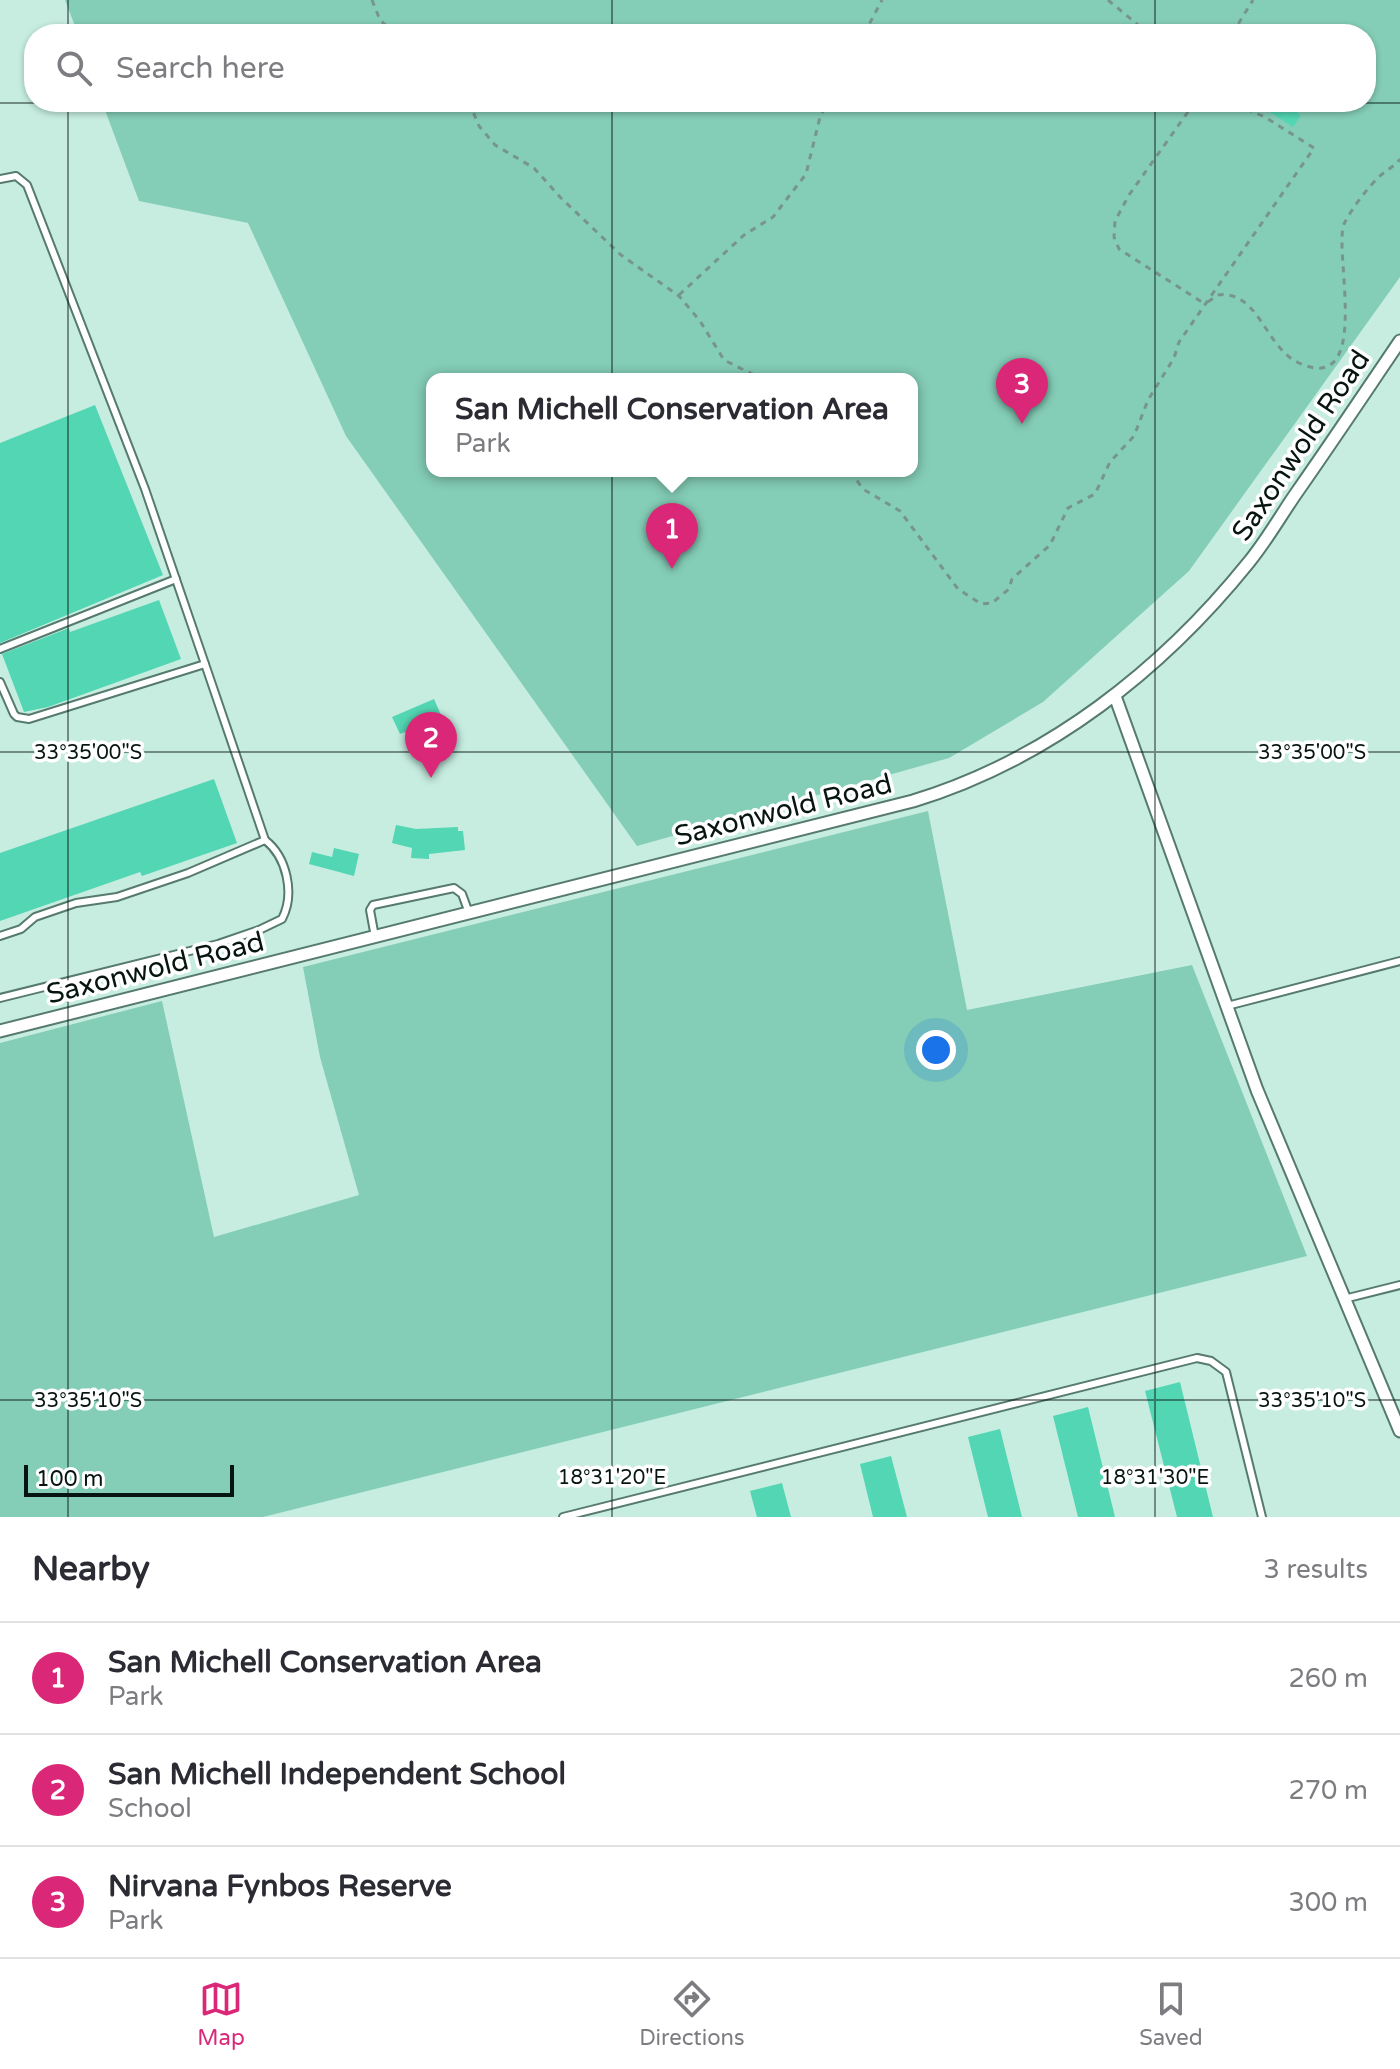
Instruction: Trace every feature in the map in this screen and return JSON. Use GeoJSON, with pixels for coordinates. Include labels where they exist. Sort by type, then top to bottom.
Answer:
{"type":"FeatureCollection","features":[{"type":"Feature","properties":{"kind":"street","name":"Saxonwold Road"},"geometry":{"type":"LineString","coordinates":[[0,1031],[958,787],[1004,766],[1115,696],[1155,663],[1207,612],[1252,559],[1400,341]]}},
{"type":"Feature","properties":{"kind":"street"},"geometry":{"type":"LineString","coordinates":[[1115,696],[1257,1090],[1400,1431]]}},
{"type":"Feature","properties":{"kind":"lane"},"geometry":{"type":"LineString","coordinates":[[0,179],[16,176],[27,185],[145,489],[265,840],[278,851],[287,881],[288,903],[282,919],[218,944],[0,998]]}},
{"type":"Feature","properties":{"kind":"lane"},"geometry":{"type":"LineString","coordinates":[[0,649],[176,579]]}},
{"type":"Feature","properties":{"kind":"lane"},"geometry":{"type":"LineString","coordinates":[[0,682],[14,714],[29,719],[205,664]]}},
{"type":"Feature","properties":{"kind":"lane"},"geometry":{"type":"LineString","coordinates":[[0,936],[21,929],[35,917],[76,903],[117,897],[188,873],[265,840]]}},
{"type":"Feature","properties":{"kind":"lane"},"geometry":{"type":"LineString","coordinates":[[375,937],[370,910],[373,905],[454,888],[462,894],[469,913]]}},
{"type":"Feature","properties":{"kind":"lane"},"geometry":{"type":"LineString","coordinates":[[1227,1006],[1400,961]]}},
{"type":"Feature","properties":{"kind":"lane"},"geometry":{"type":"LineString","coordinates":[[1344,1299],[1400,1285]]}},
{"type":"Feature","properties":{"kind":"lane"},"geometry":{"type":"LineString","coordinates":[[563,1517],[1197,1358],[1211,1361],[1226,1372],[1262,1517]]}},
{"type":"Feature","properties":{"kind":"path"},"geometry":{"type":"LineString","coordinates":[[372,0],[384,24]]}},
{"type":"Feature","properties":{"kind":"path"},"geometry":{"type":"LineString","coordinates":[[869,24],[882,0]]}},
{"type":"Feature","properties":{"kind":"path"},"geometry":{"type":"LineString","coordinates":[[1108,0],[1137,24]]}},
{"type":"Feature","properties":{"kind":"path"},"geometry":{"type":"LineString","coordinates":[[1238,24],[1253,0]]}},
{"type":"Feature","properties":{"kind":"path"},"geometry":{"type":"LineString","coordinates":[[473,112],[479,126],[495,145],[534,168],[621,255],[679,296],[700,321],[724,360],[750,373]]}},
{"type":"Feature","properties":{"kind":"path"},"geometry":{"type":"LineString","coordinates":[[679,296],[744,235],[773,217],[806,174],[823,112]]}},
{"type":"Feature","properties":{"kind":"path"},"geometry":{"type":"LineString","coordinates":[[1188,112],[1129,195],[1115,221],[1114,237],[1119,249],[1205,304]]}},
{"type":"Feature","properties":{"kind":"path"},"geometry":{"type":"LineString","coordinates":[[854,477],[863,489],[900,511],[958,589],[981,604],[992,603],[1009,589],[1012,579],[1050,545],[1068,508],[1095,494],[1110,462],[1134,436],[1148,400],[1174,358],[1179,342],[1314,148],[1253,112]]}},
{"type":"Feature","properties":{"kind":"path"},"geometry":{"type":"LineString","coordinates":[[1205,304],[1217,295],[1237,295],[1247,302],[1272,340],[1289,358],[1316,368],[1330,364],[1340,352],[1347,318],[1340,240],[1344,224],[1367,192],[1400,159]]}},
{"type":"Feature","properties":{"kind":"green space"},"geometry":{"type":"Polygon","coordinates":[[[65,0],[1400,0],[1400,277],[1189,571],[1043,702],[949,758],[637,846],[346,436],[248,223],[139,201],[106,112],[1376,112],[1376,24],[74,24],[65,0]]]}},
{"type":"Feature","properties":{"kind":"green space"},"geometry":{"type":"Polygon","coordinates":[[[928,811],[967,1010],[1192,965],[1307,1256],[263,1517],[0,1517],[0,1043],[162,1001],[214,1237],[359,1195],[320,1057],[303,967],[928,811]]]}},
{"type":"Feature","properties":{"kind":"building"},"geometry":{"type":"Polygon","coordinates":[[[1270,112],[1297,112],[1301,115],[1293,127],[1270,112]]]}},
{"type":"Feature","properties":{"kind":"building"},"geometry":{"type":"Polygon","coordinates":[[[95,405],[163,575],[0,643],[0,443],[95,405]]]}},
{"type":"Feature","properties":{"kind":"building"},"geometry":{"type":"Polygon","coordinates":[[[159,600],[181,659],[48,707],[24,712],[2,654],[69,628],[70,632],[159,600]]]}},
{"type":"Feature","properties":{"kind":"building"},"geometry":{"type":"Polygon","coordinates":[[[434,699],[441,715],[436,718],[439,725],[430,729],[432,734],[421,740],[418,734],[409,739],[405,732],[400,734],[392,717],[434,699]]]}},
{"type":"Feature","properties":{"kind":"building"},"geometry":{"type":"Polygon","coordinates":[[[214,779],[237,843],[142,876],[140,872],[0,921],[0,853],[214,779]]]}},
{"type":"Feature","properties":{"kind":"building"},"geometry":{"type":"Polygon","coordinates":[[[396,825],[416,829],[458,827],[458,831],[463,831],[465,850],[429,854],[429,859],[411,858],[412,848],[392,843],[396,825]]]}},
{"type":"Feature","properties":{"kind":"building"},"geometry":{"type":"Polygon","coordinates":[[[334,848],[359,854],[354,876],[309,864],[312,852],[332,857],[334,848]]]}},
{"type":"Feature","properties":{"kind":"building"},"geometry":{"type":"Polygon","coordinates":[[[1180,1382],[1213,1517],[1177,1517],[1145,1391],[1180,1382]]]}},
{"type":"Feature","properties":{"kind":"building"},"geometry":{"type":"Polygon","coordinates":[[[1088,1407],[1115,1517],[1078,1517],[1053,1416],[1088,1407]]]}},
{"type":"Feature","properties":{"kind":"building"},"geometry":{"type":"Polygon","coordinates":[[[1000,1429],[1022,1517],[988,1517],[968,1437],[1000,1429]]]}},
{"type":"Feature","properties":{"kind":"building"},"geometry":{"type":"Polygon","coordinates":[[[891,1456],[907,1517],[873,1517],[860,1464],[891,1456]]]}},
{"type":"Feature","properties":{"kind":"building"},"geometry":{"type":"Polygon","coordinates":[[[782,1483],[791,1517],[757,1517],[750,1491],[782,1483]]]}},
{"type":"Feature","properties":{"kind":"place","name":"Nirvana Fynbos Reserve"},"geometry":{"type":"Point","coordinates":[1022,424]}},
{"type":"Feature","properties":{"kind":"place","name":"San Michell Conservation Area"},"geometry":{"type":"Point","coordinates":[672,569]}},
{"type":"Feature","properties":{"kind":"place","name":"San Michell Independent School"},"geometry":{"type":"Point","coordinates":[431,778]}}]}
